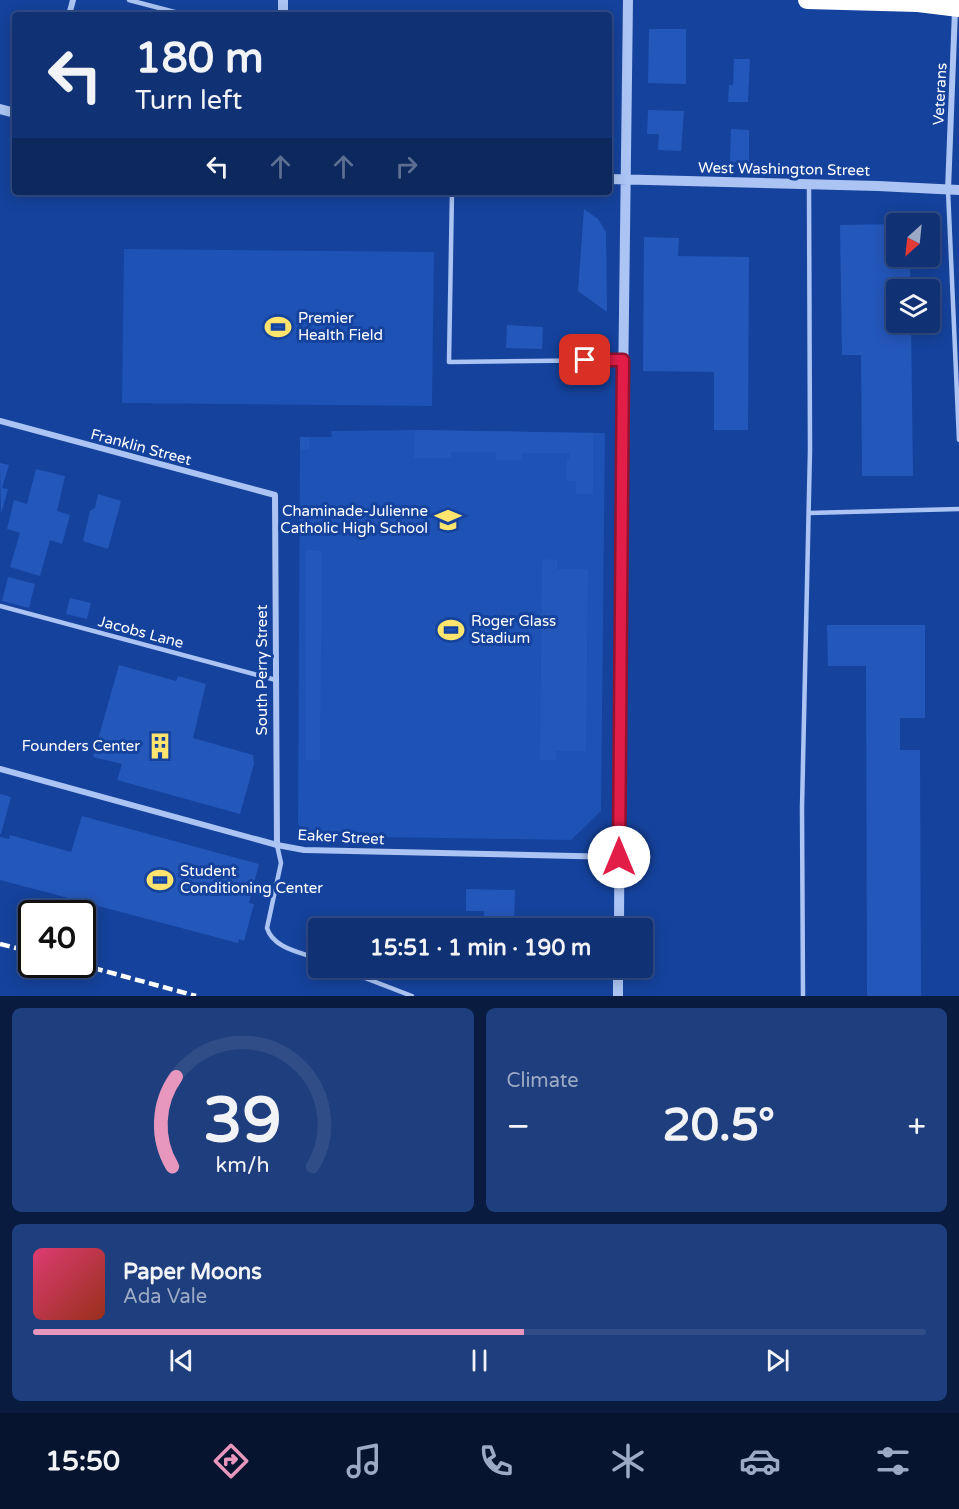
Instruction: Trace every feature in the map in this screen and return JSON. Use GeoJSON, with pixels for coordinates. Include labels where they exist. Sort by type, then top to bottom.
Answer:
{"type":"FeatureCollection","features":[{"type":"Feature","properties":{"kind":"highway"},"geometry":{"type":"LineString","coordinates":[[807,0],[918,3]]}},
{"type":"Feature","properties":{"kind":"highway"},"geometry":{"type":"LineString","coordinates":[[893,0],[959,8]]}},
{"type":"Feature","properties":{"kind":"street"},"geometry":{"type":"LineString","coordinates":[[619,918],[628,0]]}},
{"type":"Feature","properties":{"kind":"street","name":"Veterans"},"geometry":{"type":"LineString","coordinates":[[953,190],[955,0]]}},
{"type":"Feature","properties":{"kind":"street","name":"West Washington Street"},"geometry":{"type":"LineString","coordinates":[[612,179],[953,190]]}},
{"type":"Feature","properties":{"kind":"street","name":"Franklin Street"},"geometry":{"type":"LineString","coordinates":[[0,421],[275,495]]}},
{"type":"Feature","properties":{"kind":"street","name":"South Perry Street"},"geometry":{"type":"LineString","coordinates":[[275,495],[277,845]]}},
{"type":"Feature","properties":{"kind":"street","name":"Eaker Street"},"geometry":{"type":"LineString","coordinates":[[0,769],[277,845],[304,850],[619,857]]}},
{"type":"Feature","properties":{"kind":"street"},"geometry":{"type":"LineString","coordinates":[[618,978],[618,996]]}},
{"type":"Feature","properties":{"kind":"lane"},"geometry":{"type":"LineString","coordinates":[[129,0],[175,12]]}},
{"type":"Feature","properties":{"kind":"lane"},"geometry":{"type":"LineString","coordinates":[[803,996],[802,808],[809,513],[809,185]]}},
{"type":"Feature","properties":{"kind":"lane"},"geometry":{"type":"LineString","coordinates":[[953,190],[959,440]]}},
{"type":"Feature","properties":{"kind":"lane"},"geometry":{"type":"LineString","coordinates":[[452,195],[449,362],[623,360]]}},
{"type":"Feature","properties":{"kind":"lane"},"geometry":{"type":"LineString","coordinates":[[809,513],[959,509]]}},
{"type":"Feature","properties":{"kind":"lane","name":"Jacobs Lane"},"geometry":{"type":"LineString","coordinates":[[0,606],[276,680]]}},
{"type":"Feature","properties":{"kind":"lane"},"geometry":{"type":"LineString","coordinates":[[277,845],[281,863],[267,928],[270,936],[281,945],[308,955]]}},
{"type":"Feature","properties":{"kind":"lane"},"geometry":{"type":"LineString","coordinates":[[365,978],[412,996]]}},
{"type":"Feature","properties":{"kind":"shaded area","name":"Premier Health Field"},"geometry":{"type":"Polygon","coordinates":[[[124,249],[434,252],[432,406],[122,403],[124,249]]]}},
{"type":"Feature","properties":{"kind":"shaded area","name":"Roger Glass Stadium"},"geometry":{"type":"Polygon","coordinates":[[[331,431],[605,433],[601,811],[571,840],[307,836],[298,824],[300,437],[332,437],[331,431]]]}},
{"type":"Feature","properties":{"kind":"building"},"geometry":{"type":"Polygon","coordinates":[[[649,29],[686,29],[686,84],[648,83],[649,29]]]}},
{"type":"Feature","properties":{"kind":"building"},"geometry":{"type":"Polygon","coordinates":[[[734,59],[750,59],[748,102],[728,102],[729,85],[733,85],[734,59]]]}},
{"type":"Feature","properties":{"kind":"building"},"geometry":{"type":"Polygon","coordinates":[[[648,110],[684,111],[681,151],[658,150],[659,134],[647,134],[648,110]]]}},
{"type":"Feature","properties":{"kind":"building"},"geometry":{"type":"Polygon","coordinates":[[[731,129],[749,130],[749,163],[730,162],[731,129]]]}},
{"type":"Feature","properties":{"kind":"building"},"geometry":{"type":"Polygon","coordinates":[[[584,209],[598,219],[606,232],[607,312],[578,291],[584,209]]]}},
{"type":"Feature","properties":{"kind":"building"},"geometry":{"type":"Polygon","coordinates":[[[886,224],[886,267],[910,267],[910,279],[886,279],[886,333],[911,333],[913,476],[862,476],[861,355],[842,355],[840,225],[886,224]]]}},
{"type":"Feature","properties":{"kind":"building"},"geometry":{"type":"Polygon","coordinates":[[[644,237],[679,238],[678,256],[749,257],[748,430],[714,430],[714,372],[643,371],[644,237]]]}},
{"type":"Feature","properties":{"kind":"building"},"geometry":{"type":"Polygon","coordinates":[[[507,325],[543,327],[542,349],[506,348],[507,325]]]}},
{"type":"Feature","properties":{"kind":"building"},"geometry":{"type":"Polygon","coordinates":[[[415,430],[593,433],[593,494],[576,494],[576,481],[566,481],[567,459],[570,459],[570,453],[522,453],[522,460],[496,460],[496,452],[451,452],[451,458],[414,458],[415,430]]]}},
{"type":"Feature","properties":{"kind":"building"},"geometry":{"type":"Polygon","coordinates":[[[300,437],[309,437],[309,449],[300,449],[300,437]]]}},
{"type":"Feature","properties":{"kind":"building"},"geometry":{"type":"Polygon","coordinates":[[[0,463],[9,465],[2,488],[8,489],[1,514],[0,463]]]}},
{"type":"Feature","properties":{"kind":"building"},"geometry":{"type":"Polygon","coordinates":[[[36,469],[65,476],[57,511],[70,515],[62,544],[50,540],[40,576],[10,567],[20,533],[7,529],[14,500],[27,504],[36,469]]]}},
{"type":"Feature","properties":{"kind":"building"},"geometry":{"type":"Polygon","coordinates":[[[98,494],[121,501],[108,549],[83,541],[90,511],[95,508],[98,494]]]}},
{"type":"Feature","properties":{"kind":"building"},"geometry":{"type":"Polygon","coordinates":[[[306,550],[322,551],[320,760],[306,760],[306,550]]]}},
{"type":"Feature","properties":{"kind":"building"},"geometry":{"type":"Polygon","coordinates":[[[542,559],[557,560],[557,569],[588,569],[586,751],[556,751],[556,760],[540,760],[542,559]]]}},
{"type":"Feature","properties":{"kind":"building"},"geometry":{"type":"Polygon","coordinates":[[[8,577],[35,584],[29,608],[2,601],[8,577]]]}},
{"type":"Feature","properties":{"kind":"building"},"geometry":{"type":"Polygon","coordinates":[[[70,598],[91,603],[87,619],[66,614],[70,598]]]}},
{"type":"Feature","properties":{"kind":"building"},"geometry":{"type":"Polygon","coordinates":[[[827,625],[925,625],[925,718],[900,718],[900,750],[920,750],[921,996],[867,996],[866,666],[828,666],[827,625]]]}},
{"type":"Feature","properties":{"kind":"building","name":"Founders Center"},"geometry":{"type":"Polygon","coordinates":[[[119,665],[176,681],[178,676],[206,684],[193,738],[253,755],[254,764],[240,814],[117,780],[122,764],[93,757],[119,665]]]}},
{"type":"Feature","properties":{"kind":"building"},"geometry":{"type":"Polygon","coordinates":[[[0,794],[11,797],[1,834],[0,834],[0,794]]]}},
{"type":"Feature","properties":{"kind":"building","name":"Student Conditioning Center"},"geometry":{"type":"Polygon","coordinates":[[[82,816],[259,864],[249,903],[254,904],[244,941],[239,939],[238,943],[96,905],[96,900],[76,900],[0,880],[0,837],[9,839],[10,835],[71,852],[82,816]]]}},
{"type":"Feature","properties":{"kind":"building"},"geometry":{"type":"Polygon","coordinates":[[[466,889],[515,890],[514,918],[484,918],[484,911],[466,911],[466,889]]]}},
{"type":"Feature","properties":{"kind":"railway"},"geometry":{"type":"LineString","coordinates":[[0,944],[18,948]]}},
{"type":"Feature","properties":{"kind":"railway"},"geometry":{"type":"LineString","coordinates":[[96,969],[196,996]]}},
{"type":"Feature","properties":{"kind":"place","name":"Premier Health Field"},"geometry":{"type":"Point","coordinates":[278,327]}},
{"type":"Feature","properties":{"kind":"place","name":"Chaminade-Julienne Catholic High School"},"geometry":{"type":"Point","coordinates":[448,520]}},
{"type":"Feature","properties":{"kind":"place","name":"Roger Glass Stadium"},"geometry":{"type":"Point","coordinates":[451,630]}},
{"type":"Feature","properties":{"kind":"place","name":"Founders Center"},"geometry":{"type":"Point","coordinates":[160,746]}},
{"type":"Feature","properties":{"kind":"place","name":"Student Conditioning Center"},"geometry":{"type":"Point","coordinates":[160,880]}},
{"type":"Feature","properties":{"kind":"route"},"geometry":{"type":"LineString","coordinates":[[585,360],[623,360],[619,857]]}}]}
